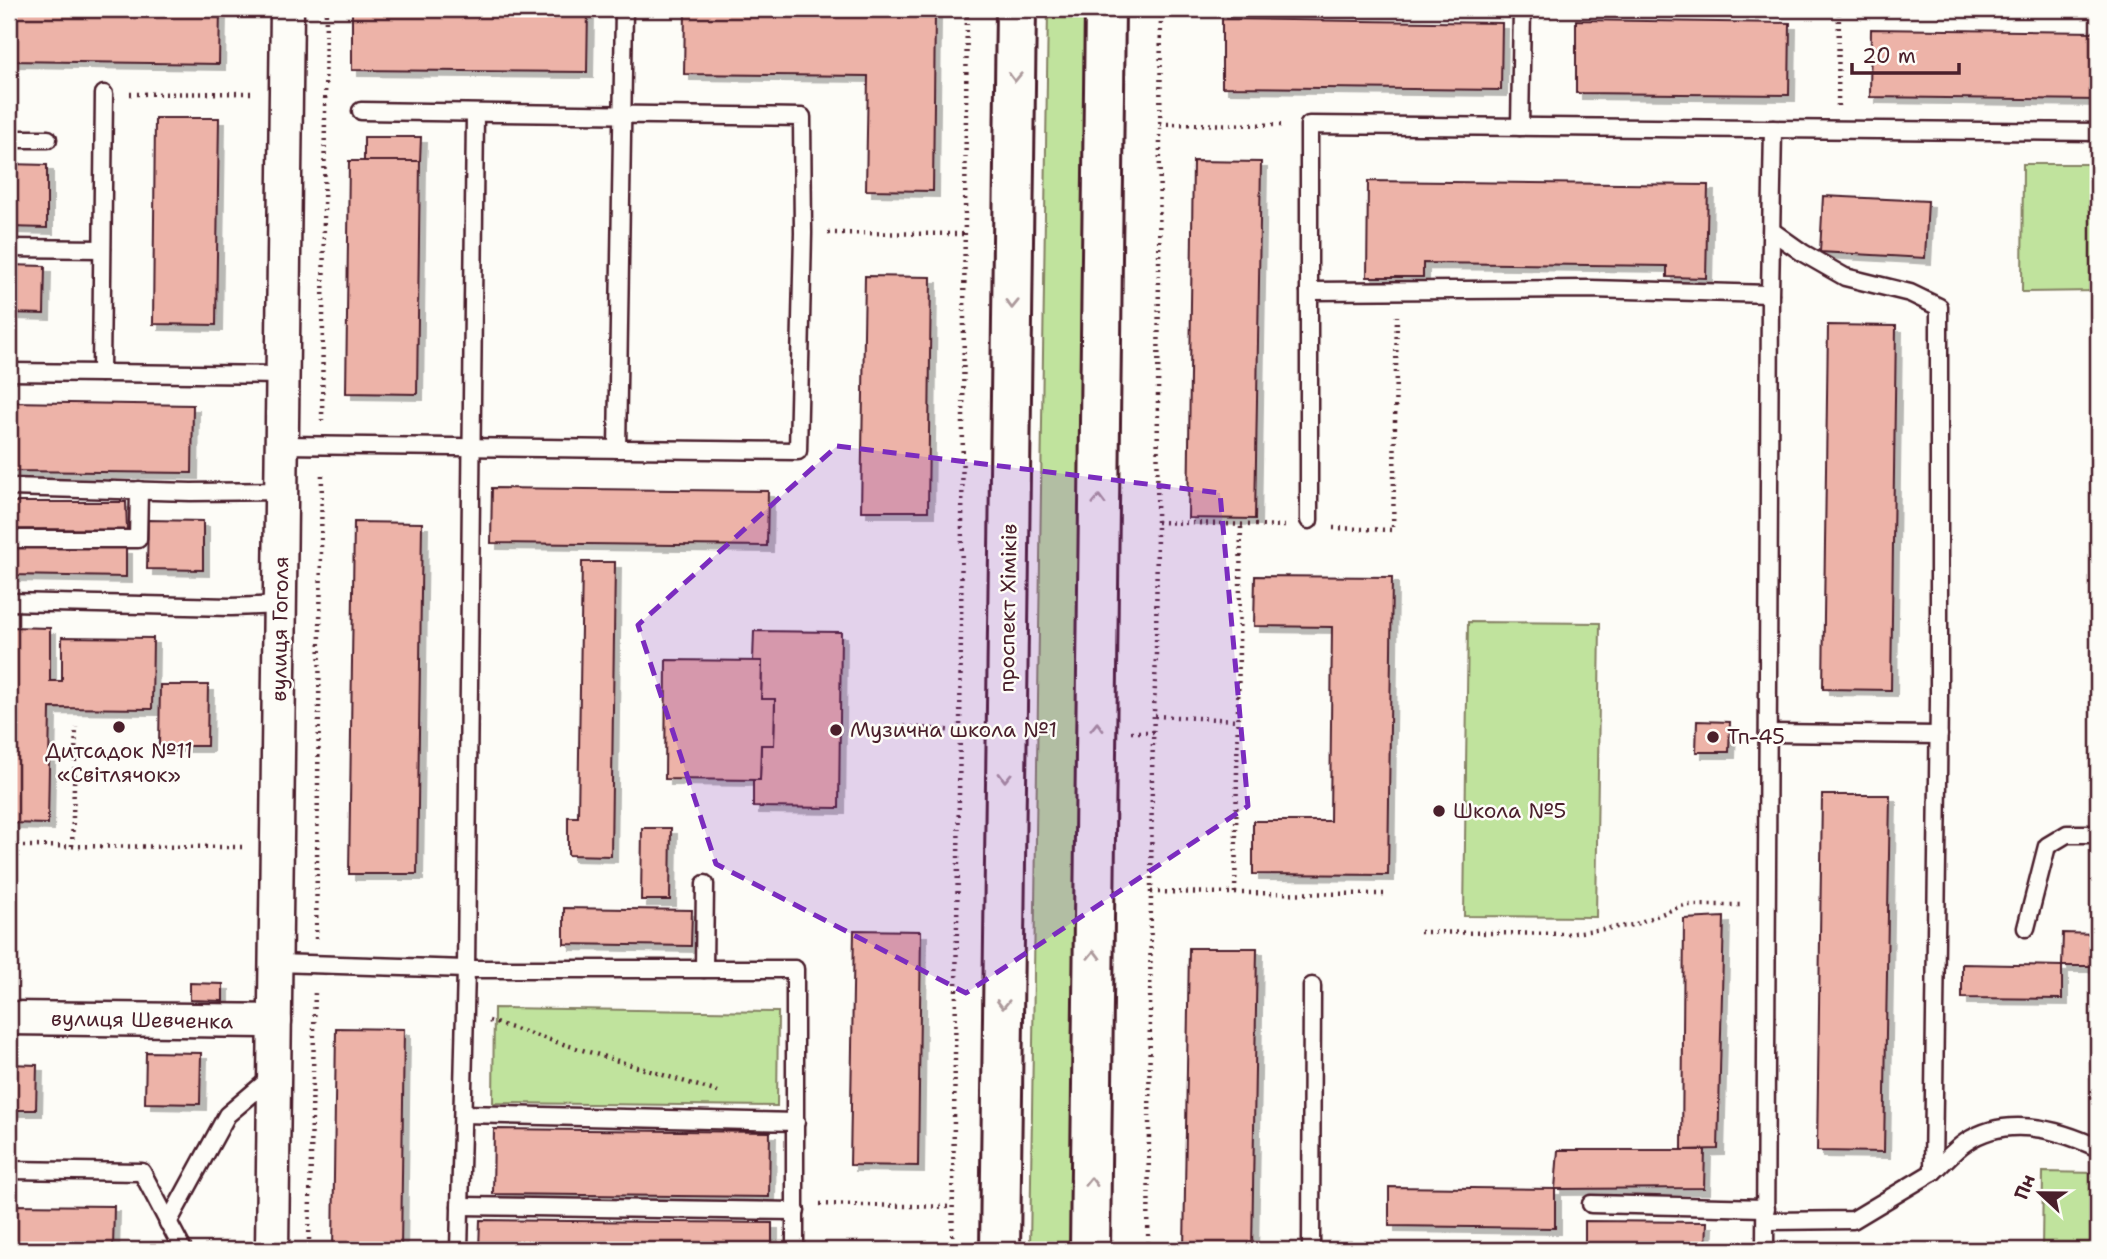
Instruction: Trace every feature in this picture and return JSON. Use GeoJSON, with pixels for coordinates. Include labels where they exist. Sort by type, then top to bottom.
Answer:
{"type":"FeatureCollection","features":[{"type":"Feature","properties":{"kind":"main road","name":"проспект Хіміків"},"geometry":{"type":"LineString","coordinates":[[1000,1250],[1016,9]]}},
{"type":"Feature","properties":{"kind":"main road"},"geometry":{"type":"LineString","coordinates":[[1090,1250],[1105,9]]}},
{"type":"Feature","properties":{"kind":"street","name":"вулиця Гоголя"},"geometry":{"type":"LineString","coordinates":[[272,1250],[287,9]]}},
{"type":"Feature","properties":{"kind":"street","name":"вулиця Шевченка"},"geometry":{"type":"LineString","coordinates":[[9,1018],[275,1021]]}},
{"type":"Feature","properties":{"kind":"lane"},"geometry":{"type":"LineString","coordinates":[[617,449],[624,9]]}},
{"type":"Feature","properties":{"kind":"lane"},"geometry":{"type":"LineString","coordinates":[[1520,127],[1522,9]]}},
{"type":"Feature","properties":{"kind":"lane"},"geometry":{"type":"LineString","coordinates":[[101,373],[104,94]]}},
{"type":"Feature","properties":{"kind":"lane"},"geometry":{"type":"LineString","coordinates":[[282,445],[798,451],[803,233],[802,117],[475,115],[361,111]]}},
{"type":"Feature","properties":{"kind":"lane"},"geometry":{"type":"LineString","coordinates":[[459,1250],[466,969],[475,115]]}},
{"type":"Feature","properties":{"kind":"lane"},"geometry":{"type":"LineString","coordinates":[[1308,525],[1309,125],[2098,132]]}},
{"type":"Feature","properties":{"kind":"lane"},"geometry":{"type":"LineString","coordinates":[[1765,1250],[1773,130]]}},
{"type":"Feature","properties":{"kind":"lane"},"geometry":{"type":"LineString","coordinates":[[9,139],[48,139]]}},
{"type":"Feature","properties":{"kind":"lane"},"geometry":{"type":"LineString","coordinates":[[1772,231],[1845,277],[1910,293],[1939,307],[1939,735],[1933,1172]]}},
{"type":"Feature","properties":{"kind":"lane"},"geometry":{"type":"LineString","coordinates":[[9,248],[102,249]]}},
{"type":"Feature","properties":{"kind":"lane"},"geometry":{"type":"LineString","coordinates":[[1309,291],[1591,289],[1770,294]]}},
{"type":"Feature","properties":{"kind":"lane"},"geometry":{"type":"LineString","coordinates":[[9,372],[283,375]]}},
{"type":"Feature","properties":{"kind":"lane"},"geometry":{"type":"LineString","coordinates":[[9,486],[281,491]]}},
{"type":"Feature","properties":{"kind":"lane"},"geometry":{"type":"LineString","coordinates":[[9,539],[138,539],[139,490]]}},
{"type":"Feature","properties":{"kind":"lane"},"geometry":{"type":"LineString","coordinates":[[9,602],[231,607],[280,604]]}},
{"type":"Feature","properties":{"kind":"lane"},"geometry":{"type":"LineString","coordinates":[[1768,733],[1939,735]]}},
{"type":"Feature","properties":{"kind":"lane"},"geometry":{"type":"LineString","coordinates":[[2026,928],[2047,846],[2067,834],[2098,835]]}},
{"type":"Feature","properties":{"kind":"lane"},"geometry":{"type":"LineString","coordinates":[[704,969],[705,884]]}},
{"type":"Feature","properties":{"kind":"lane"},"geometry":{"type":"LineString","coordinates":[[276,962],[466,969],[795,969],[795,1250]]}},
{"type":"Feature","properties":{"kind":"lane"},"geometry":{"type":"LineString","coordinates":[[1311,1250],[1312,986]]}},
{"type":"Feature","properties":{"kind":"lane"},"geometry":{"type":"LineString","coordinates":[[168,1223],[227,1115],[274,1075]]}},
{"type":"Feature","properties":{"kind":"lane"},"geometry":{"type":"LineString","coordinates":[[463,1114],[796,1122]]}},
{"type":"Feature","properties":{"kind":"lane"},"geometry":{"type":"LineString","coordinates":[[1591,1204],[1853,1220],[1933,1172],[1967,1142],[2004,1127],[2044,1129],[2098,1148]]}},
{"type":"Feature","properties":{"kind":"lane"},"geometry":{"type":"LineString","coordinates":[[9,1170],[142,1172],[183,1250]]}},
{"type":"Feature","properties":{"kind":"lane"},"geometry":{"type":"LineString","coordinates":[[460,1206],[796,1207]]}},
{"type":"Feature","properties":{"kind":"path"},"geometry":{"type":"LineString","coordinates":[[952,1250],[967,9]]}},
{"type":"Feature","properties":{"kind":"path"},"geometry":{"type":"LineString","coordinates":[[1148,1250],[1161,9]]}},
{"type":"Feature","properties":{"kind":"path"},"geometry":{"type":"LineString","coordinates":[[1838,130],[1839,9]]}},
{"type":"Feature","properties":{"kind":"path"},"geometry":{"type":"LineString","coordinates":[[104,94],[252,93]]}},
{"type":"Feature","properties":{"kind":"path"},"geometry":{"type":"LineString","coordinates":[[1160,124],[1309,125]]}},
{"type":"Feature","properties":{"kind":"path"},"geometry":{"type":"LineString","coordinates":[[803,233],[964,234]]}},
{"type":"Feature","properties":{"kind":"path"},"geometry":{"type":"LineString","coordinates":[[1157,522],[1308,525],[1393,530],[1398,292]]}},
{"type":"Feature","properties":{"kind":"path"},"geometry":{"type":"LineString","coordinates":[[1235,893],[1241,525]]}},
{"type":"Feature","properties":{"kind":"path"},"geometry":{"type":"LineString","coordinates":[[1155,716],[1238,720]]}},
{"type":"Feature","properties":{"kind":"path"},"geometry":{"type":"LineString","coordinates":[[72,846],[76,727]]}},
{"type":"Feature","properties":{"kind":"path"},"geometry":{"type":"LineString","coordinates":[[9,846],[244,846]]}},
{"type":"Feature","properties":{"kind":"path"},"geometry":{"type":"LineString","coordinates":[[309,1250],[318,868]]}},
{"type":"Feature","properties":{"kind":"path"},"geometry":{"type":"LineString","coordinates":[[1151,892],[1388,894]]}},
{"type":"Feature","properties":{"kind":"path"},"geometry":{"type":"LineString","coordinates":[[1420,932],[1566,933],[1633,925],[1684,905],[1767,906]]}},
{"type":"Feature","properties":{"kind":"path"},"geometry":{"type":"LineString","coordinates":[[465,1011],[494,1023],[725,1094]]}},
{"type":"Feature","properties":{"kind":"path"},"geometry":{"type":"LineString","coordinates":[[796,1207],[952,1207]]}},
{"type":"Feature","properties":{"kind":"highlighted area"},"geometry":{"type":"Polygon","coordinates":[[[837,446],[1220,493],[1248,806],[966,993],[716,864],[638,625],[837,446]]]}},
{"type":"Feature","properties":{"kind":"green space"},"geometry":{"type":"Polygon","coordinates":[[[1048,9],[1088,9],[1071,1250],[1030,1250],[1048,9]]]}},
{"type":"Feature","properties":{"kind":"green space"},"geometry":{"type":"Polygon","coordinates":[[[2023,164],[2098,164],[2098,291],[2022,292],[2023,164]]]}},
{"type":"Feature","properties":{"kind":"green space"},"geometry":{"type":"Polygon","coordinates":[[[1468,622],[1600,623],[1596,917],[1464,916],[1468,622]]]}},
{"type":"Feature","properties":{"kind":"green space"},"geometry":{"type":"Polygon","coordinates":[[[494,1008],[778,1012],[777,1106],[493,1103],[494,1008]]]}},
{"type":"Feature","properties":{"kind":"green space"},"geometry":{"type":"Polygon","coordinates":[[[2043,1172],[2098,1173],[2098,1250],[2042,1250],[2043,1172]]]}},
{"type":"Feature","properties":{"kind":"building"},"geometry":{"type":"Polygon","coordinates":[[[9,9],[220,9],[219,64],[9,61],[9,9]]]}},
{"type":"Feature","properties":{"kind":"building"},"geometry":{"type":"Polygon","coordinates":[[[352,9],[588,9],[587,72],[352,70],[352,9]]]}},
{"type":"Feature","properties":{"kind":"building"},"geometry":{"type":"Polygon","coordinates":[[[685,10],[935,13],[933,191],[866,190],[868,76],[684,74],[685,10]]]}},
{"type":"Feature","properties":{"kind":"building"},"geometry":{"type":"Polygon","coordinates":[[[1222,19],[1502,23],[1501,90],[1222,87],[1222,19]]]}},
{"type":"Feature","properties":{"kind":"building"},"geometry":{"type":"Polygon","coordinates":[[[1576,20],[1790,23],[1789,95],[1576,93],[1576,20]]]}},
{"type":"Feature","properties":{"kind":"building"},"geometry":{"type":"Polygon","coordinates":[[[1871,29],[2098,32],[2098,100],[1870,97],[1871,29]]]}},
{"type":"Feature","properties":{"kind":"building"},"geometry":{"type":"Polygon","coordinates":[[[155,118],[219,118],[216,325],[153,324],[155,118]]]}},
{"type":"Feature","properties":{"kind":"building"},"geometry":{"type":"Polygon","coordinates":[[[364,137],[421,137],[420,161],[364,161],[364,137]]]}},
{"type":"Feature","properties":{"kind":"building"},"geometry":{"type":"Polygon","coordinates":[[[349,161],[420,161],[417,394],[346,393],[349,161]]]}},
{"type":"Feature","properties":{"kind":"building"},"geometry":{"type":"Polygon","coordinates":[[[1193,161],[1261,162],[1255,519],[1188,518],[1193,161]]]}},
{"type":"Feature","properties":{"kind":"building"},"geometry":{"type":"Polygon","coordinates":[[[9,164],[47,165],[47,228],[9,227],[9,164]]]}},
{"type":"Feature","properties":{"kind":"building"},"geometry":{"type":"Polygon","coordinates":[[[1368,181],[1708,185],[1706,278],[1667,277],[1667,266],[1423,263],[1423,277],[1367,277],[1368,181]]]}},
{"type":"Feature","properties":{"kind":"building"},"geometry":{"type":"Polygon","coordinates":[[[1823,196],[1928,201],[1925,258],[1820,252],[1823,196]]]}},
{"type":"Feature","properties":{"kind":"building"},"geometry":{"type":"Polygon","coordinates":[[[9,265],[45,266],[44,314],[9,313],[9,265]]]}},
{"type":"Feature","properties":{"kind":"building"},"geometry":{"type":"Polygon","coordinates":[[[865,276],[931,277],[928,511],[861,511],[865,276]]]}},
{"type":"Feature","properties":{"kind":"building"},"geometry":{"type":"Polygon","coordinates":[[[1828,325],[1896,326],[1891,690],[1823,689],[1828,325]]]}},
{"type":"Feature","properties":{"kind":"building"},"geometry":{"type":"Polygon","coordinates":[[[9,402],[193,405],[192,473],[9,471],[9,402]]]}},
{"type":"Feature","properties":{"kind":"building"},"geometry":{"type":"Polygon","coordinates":[[[492,488],[768,491],[767,546],[491,543],[492,488]]]}},
{"type":"Feature","properties":{"kind":"building"},"geometry":{"type":"Polygon","coordinates":[[[9,502],[126,502],[127,530],[9,529],[9,502]]]}},
{"type":"Feature","properties":{"kind":"building"},"geometry":{"type":"Polygon","coordinates":[[[148,520],[203,521],[203,570],[147,569],[148,520]]]}},
{"type":"Feature","properties":{"kind":"building"},"geometry":{"type":"Polygon","coordinates":[[[354,522],[422,523],[417,874],[349,874],[354,522]]]}},
{"type":"Feature","properties":{"kind":"building"},"geometry":{"type":"Polygon","coordinates":[[[9,546],[126,548],[126,577],[9,575],[9,546]]]}},
{"type":"Feature","properties":{"kind":"building"},"geometry":{"type":"Polygon","coordinates":[[[582,562],[615,562],[611,856],[568,855],[568,817],[578,817],[582,562]]]}},
{"type":"Feature","properties":{"kind":"building"},"geometry":{"type":"Polygon","coordinates":[[[1255,576],[1392,577],[1388,875],[1253,874],[1253,821],[1330,821],[1332,627],[1254,626],[1255,576]]]}},
{"type":"Feature","properties":{"kind":"building"},"geometry":{"type":"Polygon","coordinates":[[[9,627],[50,628],[50,681],[62,681],[62,637],[153,638],[152,709],[50,708],[48,824],[9,823],[9,627]]]}},
{"type":"Feature","properties":{"kind":"building"},"geometry":{"type":"Polygon","coordinates":[[[754,631],[841,632],[839,808],[753,807],[753,780],[760,780],[761,745],[774,745],[775,699],[761,699],[762,661],[753,661],[754,631]]]}},
{"type":"Feature","properties":{"kind":"building"},"geometry":{"type":"Polygon","coordinates":[[[666,660],[762,661],[761,699],[775,699],[774,745],[761,745],[760,780],[665,779],[666,660]]]}},
{"type":"Feature","properties":{"kind":"building"},"geometry":{"type":"Polygon","coordinates":[[[160,685],[208,685],[207,746],[159,746],[160,685]]]}},
{"type":"Feature","properties":{"kind":"building","name":"Тп-45"},"geometry":{"type":"Polygon","coordinates":[[[1697,721],[1730,722],[1729,752],[1696,752],[1697,721]]]}},
{"type":"Feature","properties":{"kind":"building"},"geometry":{"type":"Polygon","coordinates":[[[1822,795],[1890,795],[1884,1152],[1817,1151],[1822,795]]]}},
{"type":"Feature","properties":{"kind":"building"},"geometry":{"type":"Polygon","coordinates":[[[642,828],[671,828],[670,900],[641,900],[642,828]]]}},
{"type":"Feature","properties":{"kind":"building"},"geometry":{"type":"Polygon","coordinates":[[[564,908],[692,910],[691,946],[564,944],[564,908]]]}},
{"type":"Feature","properties":{"kind":"building"},"geometry":{"type":"Polygon","coordinates":[[[1724,917],[1718,1149],[1682,1150],[1684,919],[1724,917]]]}},
{"type":"Feature","properties":{"kind":"building"},"geometry":{"type":"Polygon","coordinates":[[[854,930],[921,931],[918,1166],[850,1165],[854,930]]]}},
{"type":"Feature","properties":{"kind":"building"},"geometry":{"type":"Polygon","coordinates":[[[2063,933],[2098,934],[2098,966],[2062,966],[2063,933]]]}},
{"type":"Feature","properties":{"kind":"building"},"geometry":{"type":"Polygon","coordinates":[[[1189,948],[1257,948],[1252,1250],[1184,1250],[1189,948]]]}},
{"type":"Feature","properties":{"kind":"building"},"geometry":{"type":"Polygon","coordinates":[[[1962,964],[2062,966],[2062,999],[1962,998],[1962,964]]]}},
{"type":"Feature","properties":{"kind":"building"},"geometry":{"type":"Polygon","coordinates":[[[190,983],[223,984],[223,1001],[190,1000],[190,983]]]}},
{"type":"Feature","properties":{"kind":"building"},"geometry":{"type":"Polygon","coordinates":[[[336,1028],[404,1029],[401,1250],[333,1250],[336,1028]]]}},
{"type":"Feature","properties":{"kind":"building"},"geometry":{"type":"Polygon","coordinates":[[[146,1052],[201,1053],[200,1104],[145,1103],[146,1052]]]}},
{"type":"Feature","properties":{"kind":"building"},"geometry":{"type":"Polygon","coordinates":[[[9,1064],[37,1065],[36,1110],[9,1110],[9,1064]]]}},
{"type":"Feature","properties":{"kind":"building"},"geometry":{"type":"Polygon","coordinates":[[[494,1129],[770,1132],[769,1197],[493,1194],[494,1129]]]}},
{"type":"Feature","properties":{"kind":"building"},"geometry":{"type":"Polygon","coordinates":[[[1558,1150],[1705,1150],[1704,1188],[1555,1189],[1558,1150]]]}},
{"type":"Feature","properties":{"kind":"building"},"geometry":{"type":"Polygon","coordinates":[[[1389,1187],[1555,1189],[1555,1228],[1389,1226],[1389,1187]]]}},
{"type":"Feature","properties":{"kind":"building"},"geometry":{"type":"Polygon","coordinates":[[[9,1205],[114,1206],[113,1250],[9,1250],[9,1205]]]}},
{"type":"Feature","properties":{"kind":"building"},"geometry":{"type":"Polygon","coordinates":[[[480,1220],[772,1223],[772,1250],[479,1250],[480,1220]]]}},
{"type":"Feature","properties":{"kind":"building"},"geometry":{"type":"Polygon","coordinates":[[[1585,1221],[1707,1222],[1706,1249],[1585,1247],[1585,1221]]]}},
{"type":"Feature","properties":{"kind":"building"},"geometry":{"type":"Polygon","coordinates":[[[1358,1245],[1585,1247],[1706,1249],[1358,1250],[1358,1245]]]}},
{"type":"Feature","properties":{"kind":"place","name":"Дитсадок №11 «Світлячок»"},"geometry":{"type":"Point","coordinates":[119,727]}},
{"type":"Feature","properties":{"kind":"place","name":"Музична школа №1"},"geometry":{"type":"Point","coordinates":[836,730]}},
{"type":"Feature","properties":{"kind":"place","name":"Тп-45"},"geometry":{"type":"Point","coordinates":[1713,737]}},
{"type":"Feature","properties":{"kind":"place","name":"Школа №5"},"geometry":{"type":"Point","coordinates":[1439,811]}}]}
